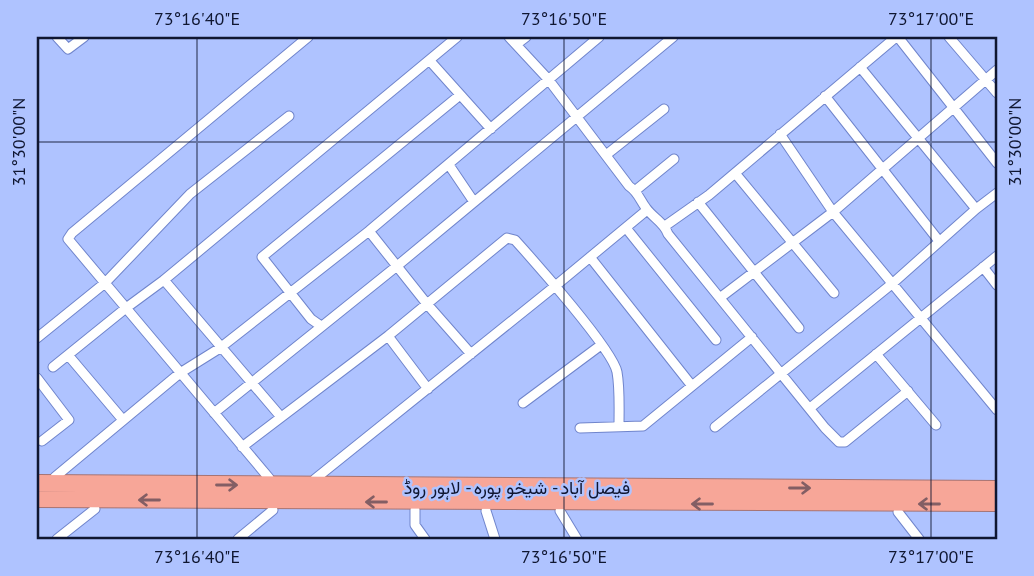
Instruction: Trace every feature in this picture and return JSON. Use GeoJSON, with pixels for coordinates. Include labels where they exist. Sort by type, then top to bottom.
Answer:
{"type":"FeatureCollection","features":[{"type":"Feature","properties":{"kind":"highway","name":"فیصل آباد - شیخو پورہ - لاہور روڈ"},"geometry":{"type":"LineString","coordinates":[[37,483],[997,489]]}},
{"type":"Feature","properties":{"kind":"highway","name":"فیصل آباد - شیخو پورہ - لاہور روڈ"},"geometry":{"type":"LineString","coordinates":[[37,499],[997,503]]}},
{"type":"Feature","properties":{"kind":"street"},"geometry":{"type":"LineString","coordinates":[[57,37],[68,49],[83,37]]}},
{"type":"Feature","properties":{"kind":"street"},"geometry":{"type":"LineString","coordinates":[[269,478],[68,239],[308,37]]}},
{"type":"Feature","properties":{"kind":"street"},"geometry":{"type":"LineString","coordinates":[[53,367],[164,280],[457,37]]}},
{"type":"Feature","properties":{"kind":"street"},"geometry":{"type":"LineString","coordinates":[[509,37],[548,79],[629,186],[636,190],[647,210],[665,226],[668,234],[839,442],[845,442],[908,391]]}},
{"type":"Feature","properties":{"kind":"street"},"geometry":{"type":"LineString","coordinates":[[517,44],[526,37]]}},
{"type":"Feature","properties":{"kind":"street"},"geometry":{"type":"LineString","coordinates":[[55,477],[180,373],[220,348],[369,231],[599,37]]}},
{"type":"Feature","properties":{"kind":"street"},"geometry":{"type":"LineString","coordinates":[[214,413],[397,266],[673,37]]}},
{"type":"Feature","properties":{"kind":"street"},"geometry":{"type":"LineString","coordinates":[[665,226],[734,173],[897,37],[997,163]]}},
{"type":"Feature","properties":{"kind":"street"},"geometry":{"type":"LineString","coordinates":[[950,37],[997,93]]}},
{"type":"Feature","properties":{"kind":"street"},"geometry":{"type":"LineString","coordinates":[[430,61],[491,129]]}},
{"type":"Feature","properties":{"kind":"street"},"geometry":{"type":"LineString","coordinates":[[860,67],[975,209]]}},
{"type":"Feature","properties":{"kind":"street"},"geometry":{"type":"LineString","coordinates":[[720,297],[833,212],[997,71]]}},
{"type":"Feature","properties":{"kind":"street"},"geometry":{"type":"LineString","coordinates":[[321,326],[311,319],[262,257],[460,95]]}},
{"type":"Feature","properties":{"kind":"street"},"geometry":{"type":"LineString","coordinates":[[825,96],[940,241]]}},
{"type":"Feature","properties":{"kind":"street"},"geometry":{"type":"LineString","coordinates":[[606,155],[664,109]]}},
{"type":"Feature","properties":{"kind":"street"},"geometry":{"type":"LineString","coordinates":[[37,338],[105,283],[190,194],[289,116]]}},
{"type":"Feature","properties":{"kind":"street"},"geometry":{"type":"LineString","coordinates":[[780,134],[833,212],[997,410]]}},
{"type":"Feature","properties":{"kind":"street"},"geometry":{"type":"LineString","coordinates":[[636,190],[674,159]]}},
{"type":"Feature","properties":{"kind":"street"},"geometry":{"type":"LineString","coordinates":[[449,165],[474,202]]}},
{"type":"Feature","properties":{"kind":"street"},"geometry":{"type":"LineString","coordinates":[[734,173],[834,293]]}},
{"type":"Feature","properties":{"kind":"street"},"geometry":{"type":"LineString","coordinates":[[715,427],[893,283],[975,209],[997,193]]}},
{"type":"Feature","properties":{"kind":"street"},"geometry":{"type":"LineString","coordinates":[[698,202],[799,328]]}},
{"type":"Feature","properties":{"kind":"street"},"geometry":{"type":"LineString","coordinates":[[315,478],[647,210]]}},
{"type":"Feature","properties":{"kind":"street"},"geometry":{"type":"LineString","coordinates":[[626,228],[716,340]]}},
{"type":"Feature","properties":{"kind":"street"},"geometry":{"type":"LineString","coordinates":[[369,231],[471,354]]}},
{"type":"Feature","properties":{"kind":"street"},"geometry":{"type":"LineString","coordinates":[[242,447],[388,336],[508,238],[515,240],[548,276],[617,369],[619,426]]}},
{"type":"Feature","properties":{"kind":"street"},"geometry":{"type":"LineString","coordinates":[[810,408],[997,256]]}},
{"type":"Feature","properties":{"kind":"street"},"geometry":{"type":"LineString","coordinates":[[590,257],[692,386]]}},
{"type":"Feature","properties":{"kind":"street"},"geometry":{"type":"LineString","coordinates":[[983,267],[997,285]]}},
{"type":"Feature","properties":{"kind":"street"},"geometry":{"type":"LineString","coordinates":[[164,280],[281,417]]}},
{"type":"Feature","properties":{"kind":"street"},"geometry":{"type":"LineString","coordinates":[[388,336],[428,388]]}},
{"type":"Feature","properties":{"kind":"street"},"geometry":{"type":"LineString","coordinates":[[580,428],[643,426],[752,337]]}},
{"type":"Feature","properties":{"kind":"street"},"geometry":{"type":"LineString","coordinates":[[523,402],[601,345]]}},
{"type":"Feature","properties":{"kind":"street"},"geometry":{"type":"LineString","coordinates":[[876,354],[936,425]]}},
{"type":"Feature","properties":{"kind":"street"},"geometry":{"type":"LineString","coordinates":[[68,355],[123,420]]}},
{"type":"Feature","properties":{"kind":"street"},"geometry":{"type":"LineString","coordinates":[[37,378],[69,420],[38,440]]}},
{"type":"Feature","properties":{"kind":"street"},"geometry":{"type":"LineString","coordinates":[[57,539],[94,509]]}},
{"type":"Feature","properties":{"kind":"street"},"geometry":{"type":"LineString","coordinates":[[238,539],[273,510]]}},
{"type":"Feature","properties":{"kind":"street"},"geometry":{"type":"LineString","coordinates":[[415,510],[416,528],[425,539]]}},
{"type":"Feature","properties":{"kind":"street"},"geometry":{"type":"LineString","coordinates":[[486,510],[495,539]]}},
{"type":"Feature","properties":{"kind":"street"},"geometry":{"type":"LineString","coordinates":[[560,511],[577,539]]}},
{"type":"Feature","properties":{"kind":"street"},"geometry":{"type":"LineString","coordinates":[[898,512],[916,538]]}}]}
